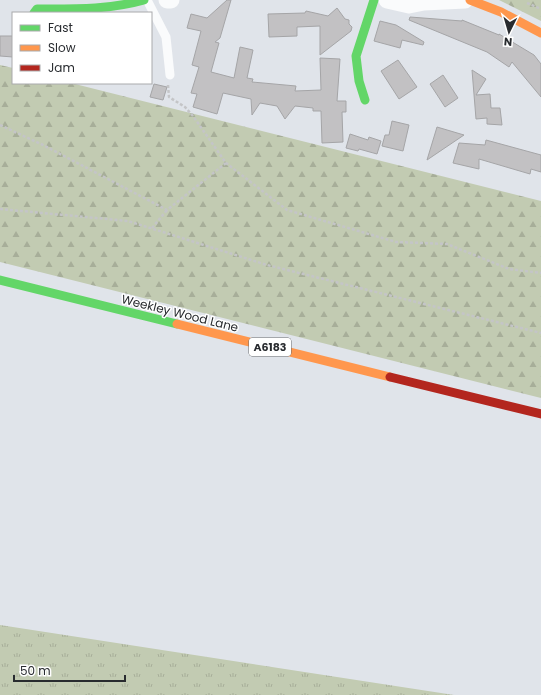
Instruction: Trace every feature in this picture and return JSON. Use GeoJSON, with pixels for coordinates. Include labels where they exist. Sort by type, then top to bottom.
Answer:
{"type":"FeatureCollection","features":[{"type":"Feature","properties":{"kind":"main road"},"geometry":{"type":"LineString","coordinates":[[35,7],[103,9],[131,5],[145,0]]}},
{"type":"Feature","properties":{"kind":"main road"},"geometry":{"type":"LineString","coordinates":[[365,100],[359,81],[356,56],[374,0]]}},
{"type":"Feature","properties":{"kind":"main road"},"geometry":{"type":"LineString","coordinates":[[470,0],[501,12],[541,32]]}},
{"type":"Feature","properties":{"kind":"main road","name":"Weekley Wood Lane"},"geometry":{"type":"LineString","coordinates":[[0,280],[541,414]]}},
{"type":"Feature","properties":{"kind":"street"},"geometry":{"type":"LineString","coordinates":[[387,0],[409,5],[424,2],[465,0]]}},
{"type":"Feature","properties":{"kind":"lane"},"geometry":{"type":"LineString","coordinates":[[145,0],[152,12]]}},
{"type":"Feature","properties":{"kind":"lane"},"geometry":{"type":"LineString","coordinates":[[152,12],[166,37],[170,75]]}},
{"type":"Feature","properties":{"kind":"path"},"geometry":{"type":"LineString","coordinates":[[524,2],[541,9]]}},
{"type":"Feature","properties":{"kind":"path"},"geometry":{"type":"LineString","coordinates":[[170,75],[167,86],[169,97],[185,107],[193,116],[226,163],[287,210],[396,242],[447,244],[509,269],[541,273]]}},
{"type":"Feature","properties":{"kind":"path"},"geometry":{"type":"LineString","coordinates":[[0,125],[43,145],[167,210]]}},
{"type":"Feature","properties":{"kind":"path"},"geometry":{"type":"LineString","coordinates":[[152,228],[167,210],[226,163]]}},
{"type":"Feature","properties":{"kind":"path"},"geometry":{"type":"LineString","coordinates":[[0,209],[128,221],[267,265],[541,333]]}},
{"type":"Feature","properties":{"kind":"green space"},"geometry":{"type":"Polygon","coordinates":[[[499,0],[541,0],[541,21],[499,0]]]}},
{"type":"Feature","properties":{"kind":"green space"},"geometry":{"type":"Polygon","coordinates":[[[0,65],[12,68],[12,84],[75,84],[541,201],[541,398],[0,262],[0,65]]]}},
{"type":"Feature","properties":{"kind":"green space"},"geometry":{"type":"Polygon","coordinates":[[[0,625],[454,695],[0,695],[0,625]]]}},
{"type":"Feature","properties":{"kind":"building"},"geometry":{"type":"Polygon","coordinates":[[[227,0],[231,0],[220,38],[215,42],[219,43],[211,72],[234,78],[240,47],[253,50],[247,78],[253,79],[252,82],[296,86],[295,91],[321,90],[320,58],[340,59],[337,101],[346,101],[346,112],[342,112],[343,142],[322,143],[321,111],[313,111],[313,108],[295,106],[285,119],[277,106],[260,103],[252,115],[251,99],[223,93],[217,114],[193,107],[197,94],[191,93],[199,67],[192,65],[201,31],[187,28],[191,14],[207,18],[227,0]]]}},
{"type":"Feature","properties":{"kind":"building"},"geometry":{"type":"Polygon","coordinates":[[[337,8],[345,19],[349,20],[349,24],[352,27],[351,31],[320,55],[320,26],[297,27],[297,36],[269,37],[268,14],[305,13],[306,11],[328,16],[337,8]]]}},
{"type":"Feature","properties":{"kind":"building"},"geometry":{"type":"Polygon","coordinates":[[[410,17],[462,20],[499,34],[534,55],[541,64],[541,97],[512,62],[509,67],[487,52],[409,20],[410,17]]]}},
{"type":"Feature","properties":{"kind":"building"},"geometry":{"type":"Polygon","coordinates":[[[380,21],[396,25],[424,42],[423,45],[402,40],[400,48],[374,41],[380,21]]]}},
{"type":"Feature","properties":{"kind":"building"},"geometry":{"type":"Polygon","coordinates":[[[0,36],[12,36],[12,57],[0,56],[0,36]]]}},
{"type":"Feature","properties":{"kind":"building"},"geometry":{"type":"Polygon","coordinates":[[[398,60],[417,87],[399,99],[381,71],[398,60]]]}},
{"type":"Feature","properties":{"kind":"building"},"geometry":{"type":"Polygon","coordinates":[[[472,70],[486,79],[476,95],[490,94],[491,108],[500,108],[502,125],[487,124],[487,118],[476,119],[472,70]]]}},
{"type":"Feature","properties":{"kind":"building"},"geometry":{"type":"Polygon","coordinates":[[[443,75],[458,98],[445,107],[430,84],[443,75]]]}},
{"type":"Feature","properties":{"kind":"building"},"geometry":{"type":"Polygon","coordinates":[[[154,84],[167,87],[163,100],[150,97],[154,84]]]}},
{"type":"Feature","properties":{"kind":"building"},"geometry":{"type":"Polygon","coordinates":[[[392,121],[409,125],[403,151],[382,146],[385,135],[389,135],[392,121]]]}},
{"type":"Feature","properties":{"kind":"building"},"geometry":{"type":"Polygon","coordinates":[[[437,127],[464,135],[427,160],[437,127]]]}},
{"type":"Feature","properties":{"kind":"building"},"geometry":{"type":"Polygon","coordinates":[[[350,134],[368,140],[369,137],[381,141],[377,154],[359,149],[358,151],[346,148],[350,134]]]}},
{"type":"Feature","properties":{"kind":"building"},"geometry":{"type":"Polygon","coordinates":[[[486,140],[541,155],[541,172],[531,169],[530,174],[479,159],[479,169],[453,163],[459,143],[485,145],[486,140]]]}},
{"type":"Feature","properties":{"kind":"traffic: fast"},"geometry":{"type":"LineString","coordinates":[[35,12],[37,9],[77,9],[118,6],[144,0]]}},
{"type":"Feature","properties":{"kind":"traffic: fast"},"geometry":{"type":"LineString","coordinates":[[365,100],[359,81],[356,56],[374,0]]}},
{"type":"Feature","properties":{"kind":"traffic: fast"},"geometry":{"type":"LineString","coordinates":[[0,280],[177,324]]}},
{"type":"Feature","properties":{"kind":"traffic: slow"},"geometry":{"type":"LineString","coordinates":[[470,0],[501,12],[541,33]]}},
{"type":"Feature","properties":{"kind":"traffic: slow"},"geometry":{"type":"LineString","coordinates":[[177,324],[390,377]]}},
{"type":"Feature","properties":{"kind":"traffic: jam"},"geometry":{"type":"LineString","coordinates":[[390,377],[541,414]]}}]}
